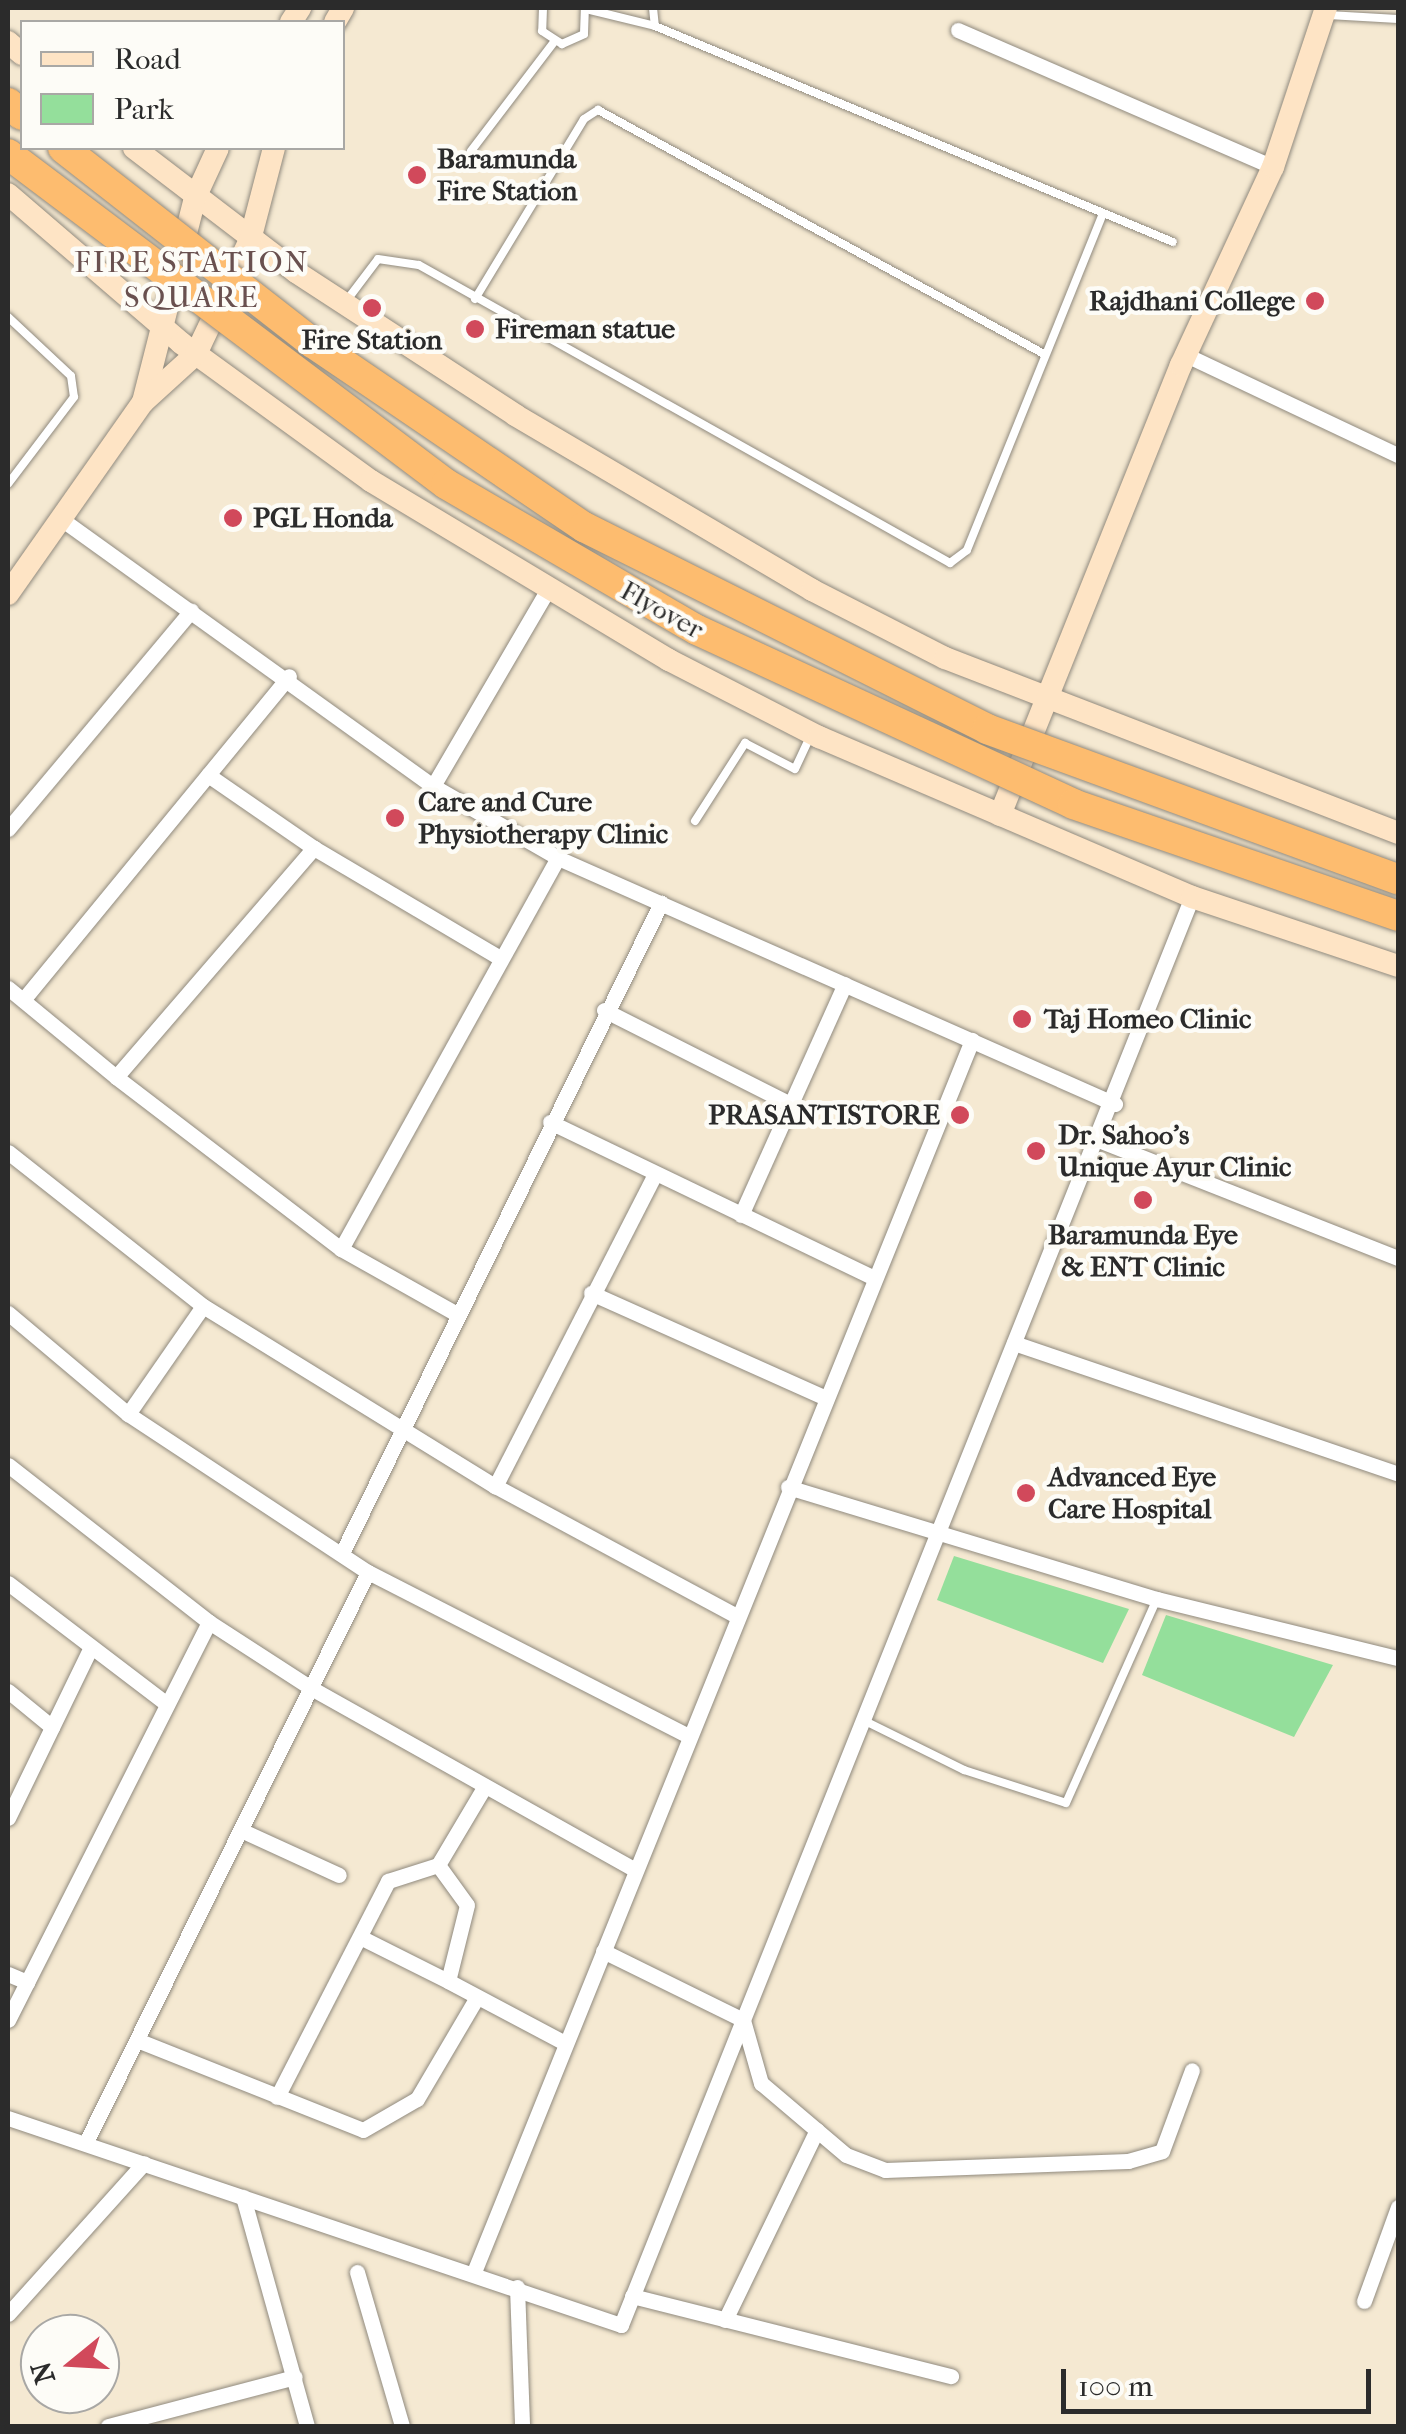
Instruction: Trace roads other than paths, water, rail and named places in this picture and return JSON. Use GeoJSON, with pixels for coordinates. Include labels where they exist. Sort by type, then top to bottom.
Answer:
{"type":"FeatureCollection","features":[{"type":"Feature","properties":{"kind":"highway","name":"Flyover"},"geometry":{"type":"LineString","coordinates":[[66,150],[314,343],[584,528],[987,729],[1398,879]]}},
{"type":"Feature","properties":{"kind":"highway","name":"Flyover"},"geometry":{"type":"LineString","coordinates":[[8,154],[446,484],[697,630],[1072,804],[1398,916]]}},
{"type":"Feature","properties":{"kind":"street"},"geometry":{"type":"LineString","coordinates":[[1000,816],[1042,698],[1186,355],[1273,167],[1325,11]]}},
{"type":"Feature","properties":{"kind":"street"},"geometry":{"type":"LineString","coordinates":[[958,30],[1273,167]]}},
{"type":"Feature","properties":{"kind":"street"},"geometry":{"type":"LineString","coordinates":[[136,150],[250,240],[345,304],[812,590],[1042,698],[1398,833]]}},
{"type":"Feature","properties":{"kind":"street"},"geometry":{"type":"LineString","coordinates":[[143,402],[195,198],[217,150]]}},
{"type":"Feature","properties":{"kind":"street"},"geometry":{"type":"LineString","coordinates":[[8,594],[64,521],[143,402],[196,354],[250,240],[273,150]]}},
{"type":"Feature","properties":{"kind":"street"},"geometry":{"type":"LineString","coordinates":[[8,194],[196,354],[371,481],[547,591],[812,734],[1192,897],[1398,966]]}},
{"type":"Feature","properties":{"kind":"street"},"geometry":{"type":"LineString","coordinates":[[1186,355],[1398,456]]}},
{"type":"Feature","properties":{"kind":"street"},"geometry":{"type":"LineString","coordinates":[[64,521],[289,676],[432,786],[558,858],[1115,1104]]}},
{"type":"Feature","properties":{"kind":"street"},"geometry":{"type":"LineString","coordinates":[[432,786],[547,591]]}},
{"type":"Feature","properties":{"kind":"street"},"geometry":{"type":"LineString","coordinates":[[8,830],[191,611]]}},
{"type":"Feature","properties":{"kind":"street"},"geometry":{"type":"LineString","coordinates":[[23,1000],[289,676]]}},
{"type":"Feature","properties":{"kind":"street"},"geometry":{"type":"LineString","coordinates":[[208,775],[314,848],[498,957]]}},
{"type":"Feature","properties":{"kind":"street"},"geometry":{"type":"LineString","coordinates":[[116,1078],[314,848]]}},
{"type":"Feature","properties":{"kind":"street"},"geometry":{"type":"LineString","coordinates":[[341,1249],[498,957],[558,858]]}},
{"type":"Feature","properties":{"kind":"street"},"geometry":{"type":"LineString","coordinates":[[8,2118],[474,2272],[621,2326],[1014,1343],[1101,1141],[1192,897]]}},
{"type":"Feature","properties":{"kind":"street"},"geometry":{"type":"LineString","coordinates":[[342,1551],[604,1010],[661,903]]}},
{"type":"Feature","properties":{"kind":"street"},"geometry":{"type":"LineString","coordinates":[[740,1215],[844,984]]}},
{"type":"Feature","properties":{"kind":"street"},"geometry":{"type":"LineString","coordinates":[[8,988],[116,1078],[341,1249],[457,1314]]}},
{"type":"Feature","properties":{"kind":"street"},"geometry":{"type":"LineString","coordinates":[[604,1010],[790,1104]]}},
{"type":"Feature","properties":{"kind":"street"},"geometry":{"type":"LineString","coordinates":[[474,2272],[872,1276],[972,1040]]}},
{"type":"Feature","properties":{"kind":"street"},"geometry":{"type":"LineString","coordinates":[[550,1122],[872,1276]]}},
{"type":"Feature","properties":{"kind":"street"},"geometry":{"type":"LineString","coordinates":[[1101,1141],[1398,1258]]}},
{"type":"Feature","properties":{"kind":"street"},"geometry":{"type":"LineString","coordinates":[[8,1152],[204,1306],[400,1433],[736,1616]]}},
{"type":"Feature","properties":{"kind":"street"},"geometry":{"type":"LineString","coordinates":[[496,1486],[655,1174]]}},
{"type":"Feature","properties":{"kind":"street"},"geometry":{"type":"LineString","coordinates":[[591,1293],[824,1397]]}},
{"type":"Feature","properties":{"kind":"street"},"geometry":{"type":"LineString","coordinates":[[128,1414],[204,1306]]}},
{"type":"Feature","properties":{"kind":"street"},"geometry":{"type":"LineString","coordinates":[[8,1313],[128,1414],[342,1551],[368,1572],[688,1736]]}},
{"type":"Feature","properties":{"kind":"street"},"geometry":{"type":"LineString","coordinates":[[1014,1343],[1398,1474]]}},
{"type":"Feature","properties":{"kind":"street"},"geometry":{"type":"LineString","coordinates":[[8,1466],[209,1622],[311,1688],[482,1791],[634,1869]]}},
{"type":"Feature","properties":{"kind":"street"},"geometry":{"type":"LineString","coordinates":[[788,1487],[936,1537],[1156,1599],[1398,1658]]}},
{"type":"Feature","properties":{"kind":"street"},"geometry":{"type":"LineString","coordinates":[[86,2142],[244,1832],[368,1572]]}},
{"type":"Feature","properties":{"kind":"street"},"geometry":{"type":"LineString","coordinates":[[8,1604],[13,1586],[168,1704]]}},
{"type":"Feature","properties":{"kind":"street"},"geometry":{"type":"LineString","coordinates":[[8,2020],[209,1622]]}},
{"type":"Feature","properties":{"kind":"street"},"geometry":{"type":"LineString","coordinates":[[8,1818],[92,1647]]}},
{"type":"Feature","properties":{"kind":"street"},"geometry":{"type":"LineString","coordinates":[[8,1691],[52,1727]]}},
{"type":"Feature","properties":{"kind":"street"},"geometry":{"type":"LineString","coordinates":[[277,2097],[388,1881],[438,1865],[482,1791]]}},
{"type":"Feature","properties":{"kind":"street"},"geometry":{"type":"LineString","coordinates":[[244,1832],[339,1875]]}},
{"type":"Feature","properties":{"kind":"street"},"geometry":{"type":"LineString","coordinates":[[438,1865],[468,1906],[448,1981]]}},
{"type":"Feature","properties":{"kind":"street"},"geometry":{"type":"LineString","coordinates":[[360,1937],[566,2043]]}},
{"type":"Feature","properties":{"kind":"street"},"geometry":{"type":"LineString","coordinates":[[602,1951],[743,2020],[761,2083],[846,2155],[918,2174],[1128,2161],[1162,2152],[1192,2070]]}},
{"type":"Feature","properties":{"kind":"street"},"geometry":{"type":"LineString","coordinates":[[8,1974],[27,1982]]}},
{"type":"Feature","properties":{"kind":"street"},"geometry":{"type":"LineString","coordinates":[[137,2040],[363,2130],[394,2120],[450,2054],[477,1996]]}},
{"type":"Feature","properties":{"kind":"street"},"geometry":{"type":"LineString","coordinates":[[725,2320],[816,2130]]}},
{"type":"Feature","properties":{"kind":"street"},"geometry":{"type":"LineString","coordinates":[[8,2314],[144,2164]]}},
{"type":"Feature","properties":{"kind":"street"},"geometry":{"type":"LineString","coordinates":[[243,2197],[307,2426]]}},
{"type":"Feature","properties":{"kind":"street"},"geometry":{"type":"LineString","coordinates":[[1364,2301],[1398,2208]]}},
{"type":"Feature","properties":{"kind":"street"},"geometry":{"type":"LineString","coordinates":[[358,2272],[402,2426]]}},
{"type":"Feature","properties":{"kind":"street"},"geometry":{"type":"LineString","coordinates":[[517,2287],[522,2426]]}},
{"type":"Feature","properties":{"kind":"street"},"geometry":{"type":"LineString","coordinates":[[632,2296],[951,2376]]}},
{"type":"Feature","properties":{"kind":"street"},"geometry":{"type":"LineString","coordinates":[[108,2426],[295,2378]]}},
{"type":"Feature","properties":{"kind":"lane"},"geometry":{"type":"LineString","coordinates":[[543,8],[540,24],[554,42]]}},
{"type":"Feature","properties":{"kind":"lane"},"geometry":{"type":"LineString","coordinates":[[471,151],[554,42],[578,40],[585,8],[654,26],[1173,242]]}},
{"type":"Feature","properties":{"kind":"lane"},"geometry":{"type":"LineString","coordinates":[[653,8],[654,26]]}},
{"type":"Feature","properties":{"kind":"lane"},"geometry":{"type":"LineString","coordinates":[[1325,11],[1398,19]]}},
{"type":"Feature","properties":{"kind":"lane"},"geometry":{"type":"LineString","coordinates":[[475,299],[584,119],[598,110],[1044,354]]}},
{"type":"Feature","properties":{"kind":"lane"},"geometry":{"type":"LineString","coordinates":[[345,304],[368,266],[389,257],[475,299],[946,563],[967,550],[1103,213]]}},
{"type":"Feature","properties":{"kind":"lane"},"geometry":{"type":"LineString","coordinates":[[8,317],[72,376],[74,398],[8,484]]}},
{"type":"Feature","properties":{"kind":"lane"},"geometry":{"type":"LineString","coordinates":[[695,821],[745,744],[795,768],[812,734]]}},
{"type":"Feature","properties":{"kind":"lane"},"geometry":{"type":"LineString","coordinates":[[863,1720],[980,1776],[1066,1803],[1156,1599]]}},
{"type":"Feature","properties":{"kind":"place","name":"Baramunda Fire Station"},"geometry":{"type":"Point","coordinates":[417,175]}},
{"type":"Feature","properties":{"kind":"place","name":"Rajdhani College"},"geometry":{"type":"Point","coordinates":[1315,301]}},
{"type":"Feature","properties":{"kind":"place","name":"Fire Station"},"geometry":{"type":"Point","coordinates":[372,308]}},
{"type":"Feature","properties":{"kind":"place","name":"Fireman statue"},"geometry":{"type":"Point","coordinates":[475,329]}},
{"type":"Feature","properties":{"kind":"place","name":"PGL Honda"},"geometry":{"type":"Point","coordinates":[233,518]}},
{"type":"Feature","properties":{"kind":"place","name":"Care and Cure Physiotherapy Clinic"},"geometry":{"type":"Point","coordinates":[395,818]}},
{"type":"Feature","properties":{"kind":"place","name":"Taj Homeo Clinic"},"geometry":{"type":"Point","coordinates":[1022,1019]}},
{"type":"Feature","properties":{"kind":"place","name":"PRASANTISTORE"},"geometry":{"type":"Point","coordinates":[960,1115]}},
{"type":"Feature","properties":{"kind":"place","name":"Dr. Sahoo's Unique Ayur Clinic"},"geometry":{"type":"Point","coordinates":[1036,1151]}},
{"type":"Feature","properties":{"kind":"place","name":"Baramunda Eye & ENT Clinic"},"geometry":{"type":"Point","coordinates":[1143,1200]}},
{"type":"Feature","properties":{"kind":"place","name":"Advanced Eye Care Hospital"},"geometry":{"type":"Point","coordinates":[1026,1493]}},
{"type":"Feature","properties":{"kind":"district","name":"FIRE STATION SQUARE"},"geometry":{"type":"Point","coordinates":[192,280]}}]}
